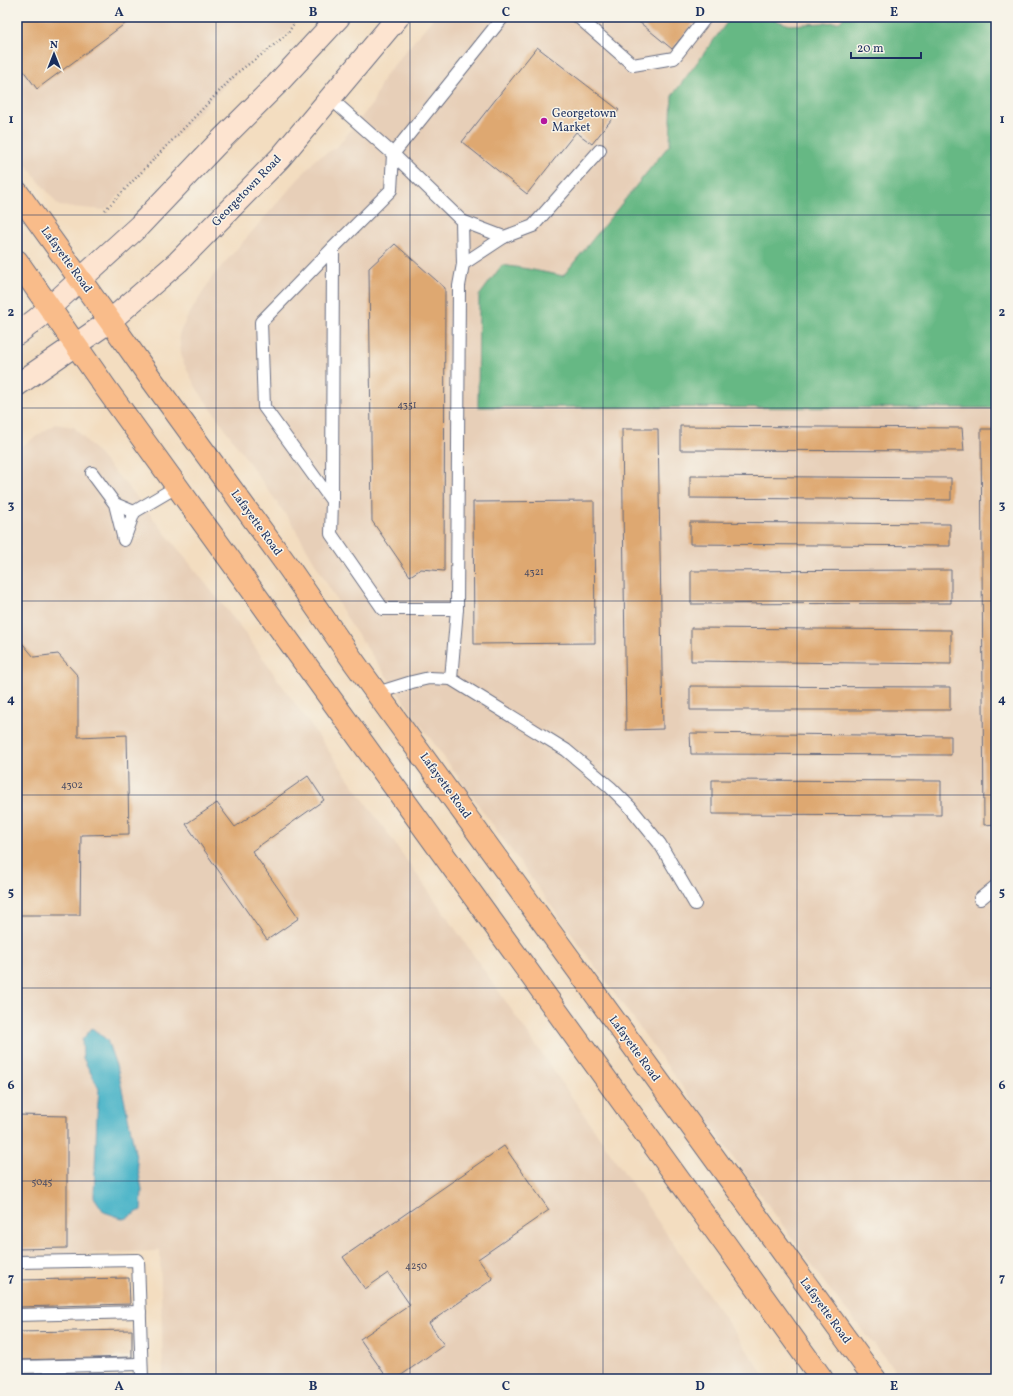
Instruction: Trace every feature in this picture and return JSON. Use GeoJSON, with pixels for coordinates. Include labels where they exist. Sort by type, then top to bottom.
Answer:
{"type":"FeatureCollection","features":[{"type":"Feature","properties":{"kind":"main road"},"geometry":{"type":"LineString","coordinates":[[17,334],[50,308],[139,226],[216,145],[277,84],[339,17]]}},
{"type":"Feature","properties":{"kind":"main road","name":"Georgetown Road"},"geometry":{"type":"LineString","coordinates":[[17,385],[110,321],[178,262],[280,158],[398,17]]}},
{"type":"Feature","properties":{"kind":"main road","name":"Lafayette Road"},"geometry":{"type":"LineString","coordinates":[[17,192],[289,568],[377,693],[875,1379]]}},
{"type":"Feature","properties":{"kind":"main road"},"geometry":{"type":"LineString","coordinates":[[17,261],[76,345],[822,1379]]}},
{"type":"Feature","properties":{"kind":"lane"},"geometry":{"type":"LineString","coordinates":[[332,501],[264,406],[261,322],[391,190],[392,154],[503,17]]}},
{"type":"Feature","properties":{"kind":"lane"},"geometry":{"type":"LineString","coordinates":[[578,17],[633,65],[674,58],[706,17]]}},
{"type":"Feature","properties":{"kind":"lane"},"geometry":{"type":"LineString","coordinates":[[330,98],[462,220],[504,237]]}},
{"type":"Feature","properties":{"kind":"lane"},"geometry":{"type":"LineString","coordinates":[[463,264],[504,237],[533,226],[600,150]]}},
{"type":"Feature","properties":{"kind":"lane"},"geometry":{"type":"LineString","coordinates":[[451,679],[457,609],[459,286],[463,264],[462,220]]}},
{"type":"Feature","properties":{"kind":"lane"},"geometry":{"type":"LineString","coordinates":[[333,248],[331,534],[383,609],[457,609]]}},
{"type":"Feature","properties":{"kind":"lane"},"geometry":{"type":"LineString","coordinates":[[92,473],[115,504],[124,540],[134,512],[178,486]]}},
{"type":"Feature","properties":{"kind":"lane"},"geometry":{"type":"LineString","coordinates":[[115,504],[134,512]]}},
{"type":"Feature","properties":{"kind":"lane"},"geometry":{"type":"LineString","coordinates":[[377,693],[423,679],[451,679],[566,750],[610,787],[630,807],[660,844],[695,904]]}},
{"type":"Feature","properties":{"kind":"lane"},"geometry":{"type":"LineString","coordinates":[[980,899],[996,886]]}},
{"type":"Feature","properties":{"kind":"lane"},"geometry":{"type":"LineString","coordinates":[[17,1262],[138,1260],[142,1379]]}},
{"type":"Feature","properties":{"kind":"lane"},"geometry":{"type":"LineString","coordinates":[[17,1315],[140,1312]]}},
{"type":"Feature","properties":{"kind":"lane"},"geometry":{"type":"LineString","coordinates":[[17,1367],[141,1364]]}},
{"type":"Feature","properties":{"kind":"path"},"geometry":{"type":"LineString","coordinates":[[105,210],[238,72],[268,50],[288,32],[298,17]]}},
{"type":"Feature","properties":{"kind":"shaded area"},"geometry":{"type":"Polygon","coordinates":[[[17,17],[298,17],[288,33],[238,72],[105,210],[59,206],[17,154],[17,17]]]}},
{"type":"Feature","properties":{"kind":"shaded area"},"geometry":{"type":"Polygon","coordinates":[[[434,17],[996,17],[996,1379],[902,1379],[826,1285],[417,720],[351,625],[293,525],[197,389],[184,364],[179,334],[188,316],[213,276],[316,159],[337,147],[372,104],[384,77],[434,17]]]}},
{"type":"Feature","properties":{"kind":"shaded area"},"geometry":{"type":"Polygon","coordinates":[[[55,424],[74,427],[129,488],[239,625],[450,921],[767,1379],[163,1379],[160,1251],[17,1256],[17,449],[55,424]]]}},
{"type":"Feature","properties":{"kind":"green space"},"geometry":{"type":"Polygon","coordinates":[[[731,17],[765,17],[790,25],[840,22],[844,17],[996,17],[996,408],[478,407],[479,296],[502,265],[563,276],[670,144],[672,96],[731,17]]]}},
{"type":"Feature","properties":{"kind":"water"},"geometry":{"type":"Polygon","coordinates":[[[92,1028],[107,1040],[118,1071],[142,1190],[141,1210],[125,1219],[104,1212],[94,1197],[99,1089],[83,1058],[82,1040],[92,1028]]]}},
{"type":"Feature","properties":{"kind":"building"},"geometry":{"type":"Polygon","coordinates":[[[17,17],[134,17],[37,89],[17,62],[17,17]]]}},
{"type":"Feature","properties":{"kind":"building"},"geometry":{"type":"Polygon","coordinates":[[[633,17],[698,17],[672,49],[633,17]]]}},
{"type":"Feature","properties":{"kind":"building","name":"Georgetown Market"},"geometry":{"type":"Polygon","coordinates":[[[537,47],[619,110],[592,144],[576,132],[527,194],[462,142],[537,47]]]}},
{"type":"Feature","properties":{"kind":"building"},"geometry":{"type":"Polygon","coordinates":[[[395,244],[445,288],[444,571],[421,569],[410,576],[372,521],[369,268],[395,244]]]}},
{"type":"Feature","properties":{"kind":"building"},"geometry":{"type":"Polygon","coordinates":[[[680,426],[962,428],[964,451],[680,450],[680,426]]]}},
{"type":"Feature","properties":{"kind":"building"},"geometry":{"type":"Polygon","coordinates":[[[622,429],[658,429],[663,729],[626,730],[622,429]]]}},
{"type":"Feature","properties":{"kind":"building"},"geometry":{"type":"Polygon","coordinates":[[[981,429],[996,429],[996,824],[984,825],[981,429]]]}},
{"type":"Feature","properties":{"kind":"building"},"geometry":{"type":"Polygon","coordinates":[[[690,476],[951,478],[951,500],[690,498],[690,476]]]}},
{"type":"Feature","properties":{"kind":"building"},"geometry":{"type":"Polygon","coordinates":[[[594,501],[595,643],[474,644],[473,502],[594,501]]]}},
{"type":"Feature","properties":{"kind":"building"},"geometry":{"type":"Polygon","coordinates":[[[690,522],[950,524],[950,546],[690,544],[690,522]]]}},
{"type":"Feature","properties":{"kind":"building"},"geometry":{"type":"Polygon","coordinates":[[[951,570],[951,603],[691,604],[691,571],[951,570]]]}},
{"type":"Feature","properties":{"kind":"building"},"geometry":{"type":"Polygon","coordinates":[[[691,628],[951,630],[951,664],[691,661],[691,628]]]}},
{"type":"Feature","properties":{"kind":"building"},"geometry":{"type":"Polygon","coordinates":[[[17,644],[23,644],[34,657],[58,654],[78,676],[78,737],[127,735],[129,834],[81,835],[80,915],[17,915],[17,644]]]}},
{"type":"Feature","properties":{"kind":"building"},"geometry":{"type":"Polygon","coordinates":[[[690,686],[950,687],[950,710],[690,710],[690,686]]]}},
{"type":"Feature","properties":{"kind":"building"},"geometry":{"type":"Polygon","coordinates":[[[690,733],[951,736],[951,755],[691,754],[690,733]]]}},
{"type":"Feature","properties":{"kind":"building"},"geometry":{"type":"Polygon","coordinates":[[[308,776],[324,800],[252,851],[299,918],[267,940],[186,824],[217,803],[235,827],[308,776]]]}},
{"type":"Feature","properties":{"kind":"building"},"geometry":{"type":"Polygon","coordinates":[[[712,780],[941,781],[941,815],[712,814],[712,780]]]}},
{"type":"Feature","properties":{"kind":"building"},"geometry":{"type":"Polygon","coordinates":[[[17,1115],[67,1116],[67,1248],[17,1249],[17,1115]]]}},
{"type":"Feature","properties":{"kind":"building"},"geometry":{"type":"Polygon","coordinates":[[[504,1146],[549,1210],[478,1259],[493,1279],[429,1323],[444,1345],[396,1379],[388,1379],[360,1339],[410,1305],[388,1273],[365,1289],[343,1257],[504,1146]]]}},
{"type":"Feature","properties":{"kind":"building"},"geometry":{"type":"Polygon","coordinates":[[[129,1278],[130,1304],[17,1307],[17,1280],[129,1278]]]}},
{"type":"Feature","properties":{"kind":"building"},"geometry":{"type":"Polygon","coordinates":[[[132,1330],[132,1357],[17,1360],[17,1332],[132,1330]]]}},
{"type":"Feature","properties":{"kind":"place","name":"Georgetown Market"},"geometry":{"type":"Point","coordinates":[544,121]}}]}
